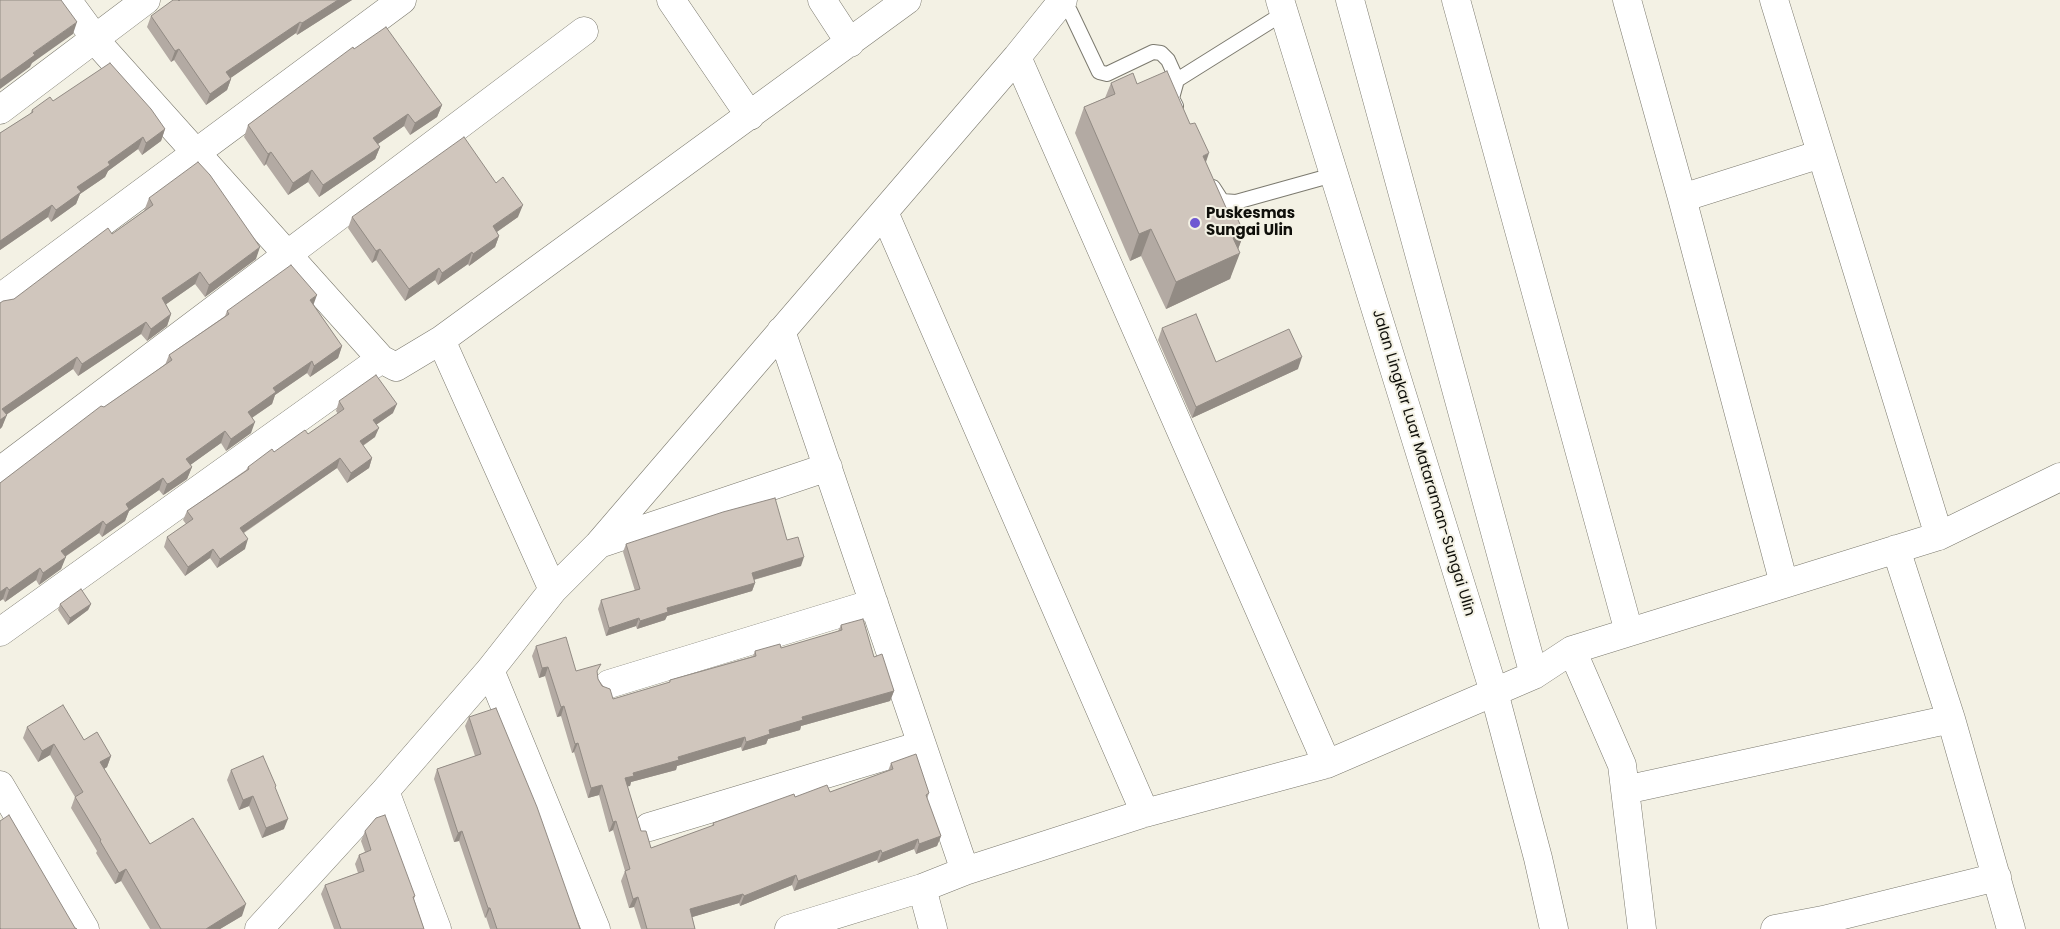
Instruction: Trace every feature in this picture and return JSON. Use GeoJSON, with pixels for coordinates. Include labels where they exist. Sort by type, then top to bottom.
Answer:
{"type":"FeatureCollection","features":[{"type":"Feature","properties":{"kind":"street"},"geometry":{"type":"LineString","coordinates":[[67,0],[95,39],[196,153],[381,359],[396,367],[441,340],[907,0]]}},
{"type":"Feature","properties":{"kind":"street"},"geometry":{"type":"LineString","coordinates":[[0,110],[146,0]]}},
{"type":"Feature","properties":{"kind":"street"},"geometry":{"type":"LineString","coordinates":[[0,298],[402,0]]}},
{"type":"Feature","properties":{"kind":"street"},"geometry":{"type":"LineString","coordinates":[[671,0],[750,116]]}},
{"type":"Feature","properties":{"kind":"street"},"geometry":{"type":"LineString","coordinates":[[822,0],[850,43]]}},
{"type":"Feature","properties":{"kind":"street"},"geometry":{"type":"LineString","coordinates":[[1350,0],[1534,675]]}},
{"type":"Feature","properties":{"kind":"street"},"geometry":{"type":"LineString","coordinates":[[1456,0],[1629,632]]}},
{"type":"Feature","properties":{"kind":"street"},"geometry":{"type":"LineString","coordinates":[[1627,0],[1682,198],[1784,584]]}},
{"type":"Feature","properties":{"kind":"street"},"geometry":{"type":"LineString","coordinates":[[1774,0],[1939,536]]}},
{"type":"Feature","properties":{"kind":"street"},"geometry":{"type":"LineString","coordinates":[[260,929],[282,919],[385,791],[490,670],[553,590],[598,545],[1017,57],[1061,2]]}},
{"type":"Feature","properties":{"kind":"street","name":"Jalan Lingkar Luar Mataraman-Sungai Ulin"},"geometry":{"type":"LineString","coordinates":[[1282,6],[1494,692],[1538,858],[1554,929]]}},
{"type":"Feature","properties":{"kind":"street"},"geometry":{"type":"LineString","coordinates":[[0,471],[584,30]]}},
{"type":"Feature","properties":{"kind":"street"},"geometry":{"type":"LineString","coordinates":[[1017,57],[1327,764]]}},
{"type":"Feature","properties":{"kind":"street"},"geometry":{"type":"LineString","coordinates":[[1682,198],[1821,154]]}},
{"type":"Feature","properties":{"kind":"street"},"geometry":{"type":"LineString","coordinates":[[884,212],[1145,813]]}},
{"type":"Feature","properties":{"kind":"street"},"geometry":{"type":"LineString","coordinates":[[781,331],[965,871]]}},
{"type":"Feature","properties":{"kind":"street"},"geometry":{"type":"LineString","coordinates":[[441,340],[553,590]]}},
{"type":"Feature","properties":{"kind":"street"},"geometry":{"type":"LineString","coordinates":[[0,632],[381,359]]}},
{"type":"Feature","properties":{"kind":"street"},"geometry":{"type":"LineString","coordinates":[[598,545],[828,467]]}},
{"type":"Feature","properties":{"kind":"street"},"geometry":{"type":"LineString","coordinates":[[789,929],[922,888],[965,871],[1145,813],[1327,764],[1534,675],[1572,650],[1939,536],[2060,477]]}},
{"type":"Feature","properties":{"kind":"street"},"geometry":{"type":"LineString","coordinates":[[1896,548],[1951,719],[2011,929]]}},
{"type":"Feature","properties":{"kind":"street"},"geometry":{"type":"LineString","coordinates":[[609,684],[874,603]]}},
{"type":"Feature","properties":{"kind":"street"},"geometry":{"type":"LineString","coordinates":[[1572,650],[1622,765],[1642,929]]}},
{"type":"Feature","properties":{"kind":"street"},"geometry":{"type":"LineString","coordinates":[[490,670],[596,929]]}},
{"type":"Feature","properties":{"kind":"street"},"geometry":{"type":"LineString","coordinates":[[1625,790],[1951,719]]}},
{"type":"Feature","properties":{"kind":"street"},"geometry":{"type":"LineString","coordinates":[[649,827],[922,744]]}},
{"type":"Feature","properties":{"kind":"street"},"geometry":{"type":"LineString","coordinates":[[0,785],[86,929]]}},
{"type":"Feature","properties":{"kind":"street"},"geometry":{"type":"LineString","coordinates":[[385,791],[437,929]]}},
{"type":"Feature","properties":{"kind":"street"},"geometry":{"type":"LineString","coordinates":[[1775,929],[1823,920],[1996,877]]}},
{"type":"Feature","properties":{"kind":"street"},"geometry":{"type":"LineString","coordinates":[[922,888],[933,929]]}},
{"type":"Feature","properties":{"kind":"lane"},"geometry":{"type":"LineString","coordinates":[[1061,2],[1070,11],[1099,72],[1107,74],[1153,52],[1161,53],[1168,60],[1177,80]]}},
{"type":"Feature","properties":{"kind":"lane"},"geometry":{"type":"LineString","coordinates":[[1180,114],[1172,98],[1177,80],[1282,6]]}},
{"type":"Feature","properties":{"kind":"lane"},"geometry":{"type":"LineString","coordinates":[[1207,173],[1214,190],[1222,201],[1236,202],[1333,175]]}},
{"type":"Feature","properties":{"kind":"building"},"geometry":{"type":"Polygon","coordinates":[[[0,0],[61,0],[77,22],[33,53],[35,55],[0,80],[0,0]]]}},
{"type":"Feature","properties":{"kind":"building"},"geometry":{"type":"Polygon","coordinates":[[[173,0],[338,0],[302,23],[300,22],[226,72],[231,79],[210,94],[179,49],[175,51],[151,16],[173,0]]]}},
{"type":"Feature","properties":{"kind":"building"},"geometry":{"type":"Polygon","coordinates":[[[386,27],[442,105],[415,123],[408,114],[373,138],[380,147],[323,185],[312,170],[293,183],[271,152],[268,154],[248,125],[353,47],[354,49],[386,27]]]}},
{"type":"Feature","properties":{"kind":"building"},"geometry":{"type":"Polygon","coordinates":[[[110,63],[151,109],[165,129],[146,143],[143,137],[108,162],[110,165],[77,187],[81,192],[56,210],[52,205],[0,241],[0,133],[33,112],[32,110],[50,97],[53,101],[110,63]]]}},
{"type":"Feature","properties":{"kind":"building"},"geometry":{"type":"Polygon","coordinates":[[[1167,71],[1190,124],[1195,123],[1209,153],[1203,156],[1228,212],[1233,209],[1244,233],[1233,238],[1240,253],[1176,282],[1151,229],[1139,234],[1084,107],[1115,94],[1111,83],[1133,73],[1137,84],[1167,71]]]}},
{"type":"Feature","properties":{"kind":"building"},"geometry":{"type":"Polygon","coordinates":[[[464,137],[496,183],[503,177],[523,205],[493,226],[499,236],[442,273],[439,268],[409,289],[380,249],[376,251],[352,217],[464,137]]]}},
{"type":"Feature","properties":{"kind":"building"},"geometry":{"type":"Polygon","coordinates":[[[198,162],[210,175],[260,247],[209,285],[200,272],[162,298],[171,314],[151,329],[146,322],[82,364],[77,357],[2,409],[7,415],[0,420],[0,303],[14,299],[108,228],[112,234],[153,205],[149,198],[198,162]]]}},
{"type":"Feature","properties":{"kind":"building"},"geometry":{"type":"Polygon","coordinates":[[[291,265],[317,295],[310,300],[342,346],[314,366],[312,361],[273,388],[276,392],[248,412],[255,422],[231,439],[225,431],[186,459],[192,467],[170,483],[167,484],[163,478],[126,504],[129,509],[106,525],[103,521],[61,551],[66,557],[43,573],[40,568],[9,590],[7,587],[0,592],[0,483],[101,406],[104,407],[172,360],[169,355],[229,314],[227,311],[291,265]]]}},
{"type":"Feature","properties":{"kind":"building"},"geometry":{"type":"Polygon","coordinates":[[[1196,314],[1216,362],[1289,329],[1302,357],[1196,407],[1162,328],[1196,314]]]}},
{"type":"Feature","properties":{"kind":"building"},"geometry":{"type":"Polygon","coordinates":[[[376,375],[397,404],[373,420],[379,428],[360,441],[372,458],[351,473],[340,458],[240,528],[248,539],[220,559],[213,549],[188,567],[167,537],[193,519],[187,511],[249,469],[248,467],[272,449],[274,452],[305,430],[308,434],[344,409],[339,401],[376,375]]]}},
{"type":"Feature","properties":{"kind":"building"},"geometry":{"type":"Polygon","coordinates":[[[775,498],[787,540],[798,537],[804,557],[752,573],[755,583],[667,608],[668,612],[640,621],[639,618],[609,628],[601,600],[640,589],[626,544],[723,512],[775,498]]]}},
{"type":"Feature","properties":{"kind":"building"},"geometry":{"type":"Polygon","coordinates":[[[81,589],[91,604],[70,618],[60,604],[81,589]]]}},
{"type":"Feature","properties":{"kind":"building"},"geometry":{"type":"Polygon","coordinates":[[[863,619],[874,657],[882,654],[894,691],[802,717],[803,720],[769,730],[770,734],[746,742],[745,737],[678,757],[679,760],[633,773],[634,776],[625,778],[641,831],[646,831],[651,848],[794,794],[795,797],[827,785],[830,792],[893,769],[891,763],[916,754],[929,793],[926,795],[941,836],[919,844],[918,839],[882,853],[881,850],[798,881],[796,875],[744,896],[743,894],[690,909],[695,929],[647,929],[638,897],[633,899],[625,871],[630,869],[616,821],[613,822],[602,785],[591,788],[578,743],[575,744],[564,706],[561,707],[548,667],[542,668],[536,646],[566,637],[576,671],[601,664],[597,671],[598,679],[602,686],[610,689],[613,699],[670,682],[670,680],[756,656],[755,651],[780,644],[781,648],[842,630],[841,625],[863,619]]]}},
{"type":"Feature","properties":{"kind":"building"},"geometry":{"type":"Polygon","coordinates":[[[63,705],[84,740],[97,732],[111,756],[100,762],[150,844],[193,818],[246,904],[206,929],[161,929],[126,869],[119,873],[100,841],[75,797],[83,792],[54,744],[42,751],[27,727],[63,705]]]}},
{"type":"Feature","properties":{"kind":"building"},"geometry":{"type":"Polygon","coordinates":[[[496,708],[537,807],[580,929],[497,929],[462,831],[458,833],[437,769],[481,754],[469,717],[496,708]]]}},
{"type":"Feature","properties":{"kind":"building"},"geometry":{"type":"Polygon","coordinates":[[[263,756],[288,819],[266,828],[253,796],[243,800],[231,770],[263,756]]]}},
{"type":"Feature","properties":{"kind":"building"},"geometry":{"type":"Polygon","coordinates":[[[9,815],[77,929],[0,928],[0,821],[9,815]]]}},
{"type":"Feature","properties":{"kind":"building"},"geometry":{"type":"Polygon","coordinates":[[[385,815],[415,896],[413,897],[424,929],[341,929],[325,885],[364,871],[359,855],[371,850],[365,831],[376,818],[385,815]]]}},
{"type":"Feature","properties":{"kind":"place","name":"Puskesmas Sungai Ulin"},"geometry":{"type":"Point","coordinates":[1195,223]}}]}
